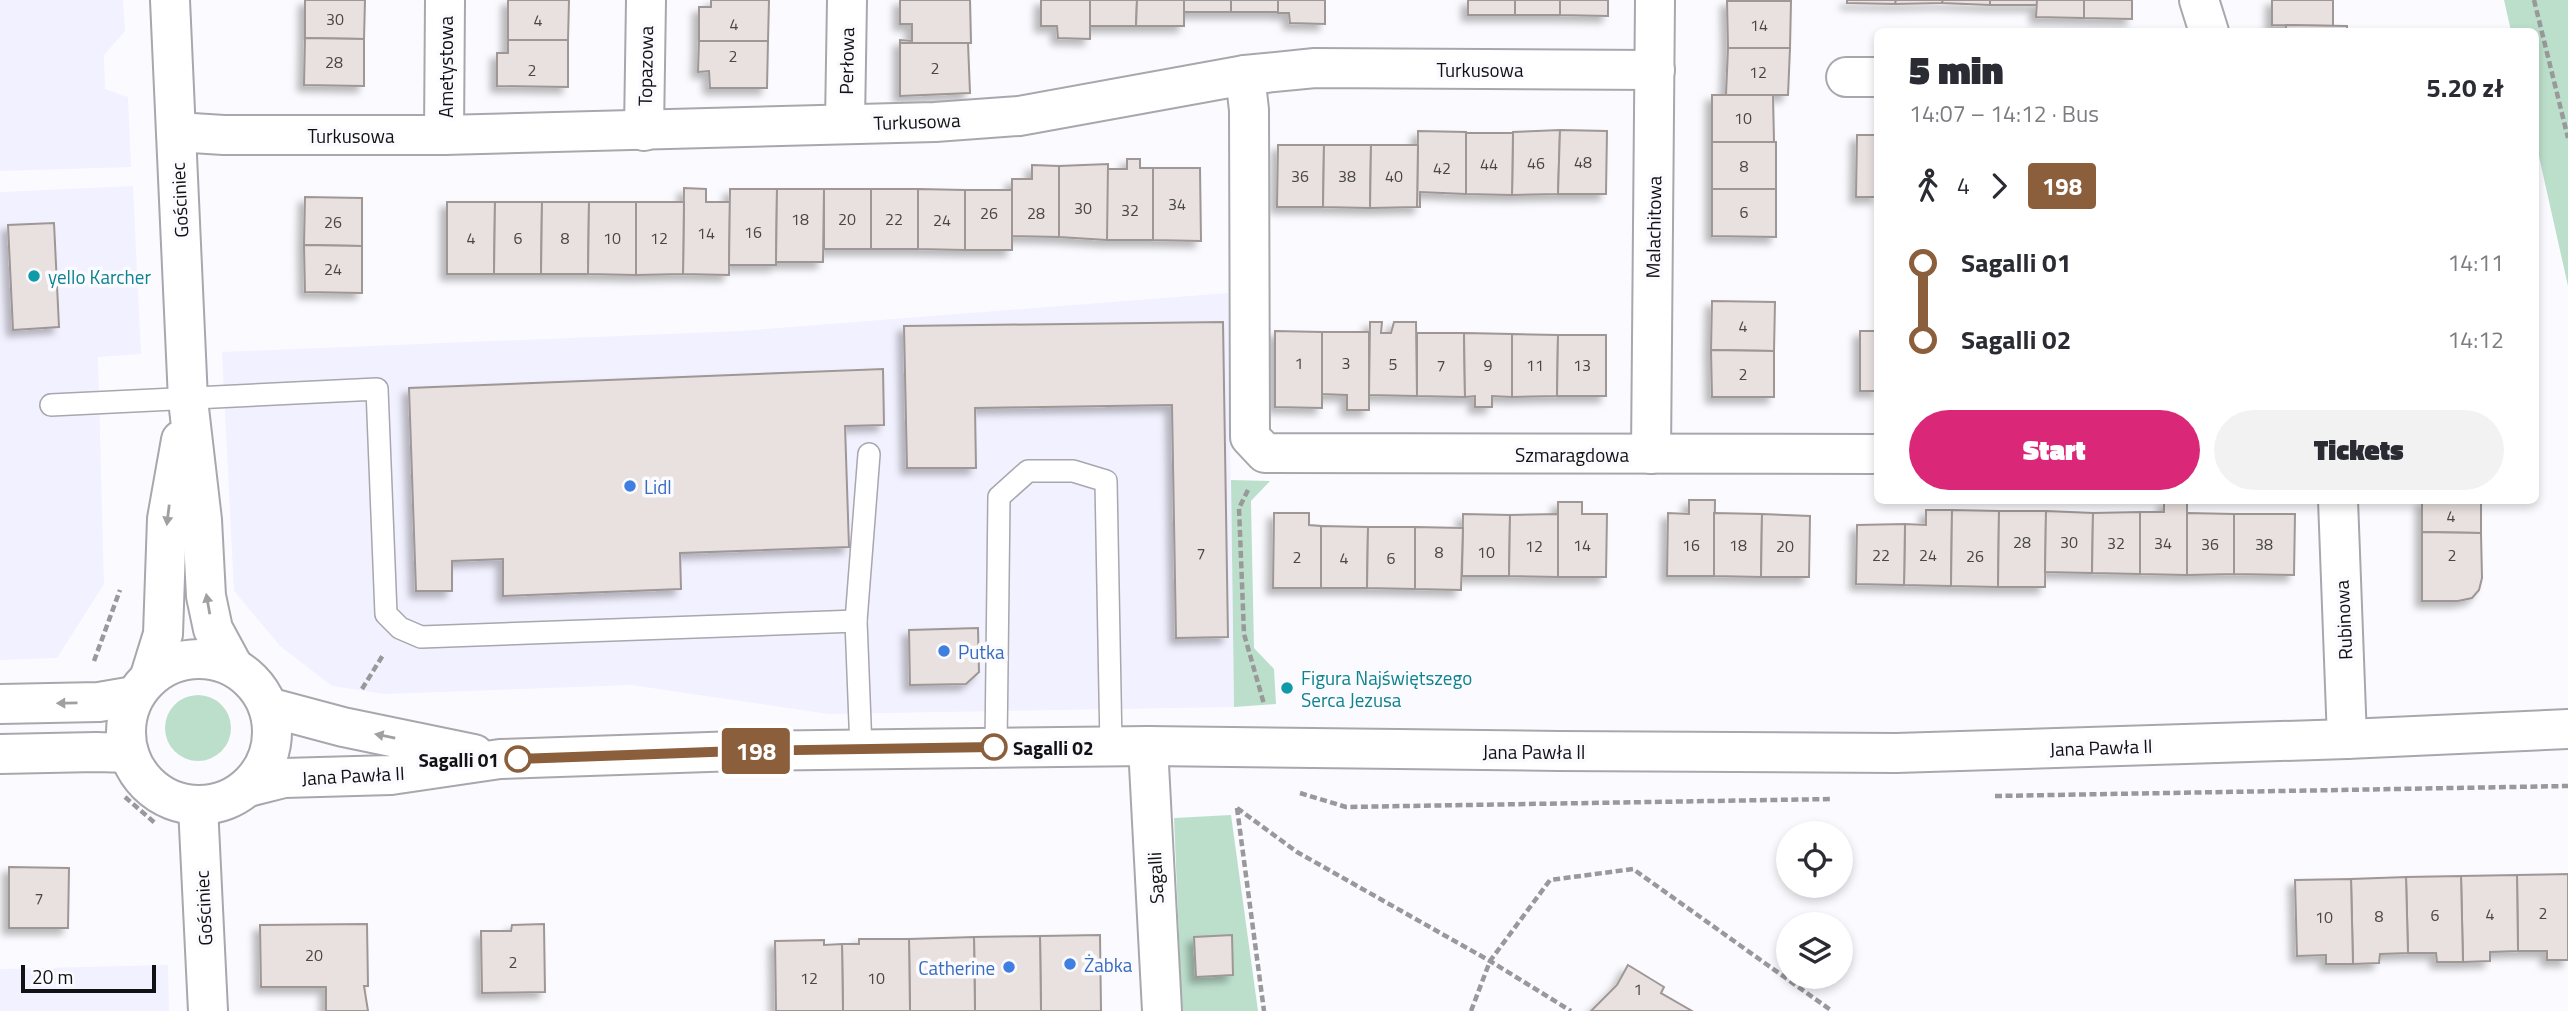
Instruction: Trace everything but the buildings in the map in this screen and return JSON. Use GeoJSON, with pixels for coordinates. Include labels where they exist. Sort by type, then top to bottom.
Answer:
{"type":"FeatureCollection","features":[{"type":"Feature","properties":{"kind":"street","name":"Gościniec"},"geometry":{"type":"LineString","coordinates":[[170,0],[188,400],[202,520],[206,596],[213,628],[233,666]]}},
{"type":"Feature","properties":{"kind":"street","name":"Ametystowa"},"geometry":{"type":"LineString","coordinates":[[444,135],[445,0]]}},
{"type":"Feature","properties":{"kind":"street","name":"Topazowa"},"geometry":{"type":"LineString","coordinates":[[644,131],[646,0]]}},
{"type":"Feature","properties":{"kind":"street","name":"Perłowa"},"geometry":{"type":"LineString","coordinates":[[845,122],[846,0]]}},
{"type":"Feature","properties":{"kind":"street","name":"Malachitowa"},"geometry":{"type":"LineString","coordinates":[[1651,454],[1655,0]]}},
{"type":"Feature","properties":{"kind":"street"},"geometry":{"type":"LineString","coordinates":[[2199,0],[2208,28]]}},
{"type":"Feature","properties":{"kind":"street","name":"Turkusowa"},"geometry":{"type":"LineString","coordinates":[[176,132],[224,135],[444,135],[644,131],[845,122],[934,122],[1019,116],[1245,75],[1315,68],[1655,70]]}},
{"type":"Feature","properties":{"kind":"street"},"geometry":{"type":"LineString","coordinates":[[1245,75],[1249,110],[1250,437],[1265,453]]}},
{"type":"Feature","properties":{"kind":"street","name":"Gościniec"},"geometry":{"type":"LineString","coordinates":[[142,686],[163,634],[167,519],[188,400]]}},
{"type":"Feature","properties":{"kind":"street","name":"Szmaragdowa"},"geometry":{"type":"LineString","coordinates":[[1265,453],[1874,454]]}},
{"type":"Feature","properties":{"kind":"street","name":"Rubinowa"},"geometry":{"type":"LineString","coordinates":[[2338,504],[2347,739]]}},
{"type":"Feature","properties":{"kind":"street"},"geometry":{"type":"LineString","coordinates":[[0,705],[99,702],[142,686],[162,668],[186,659],[209,659],[233,666],[256,685],[268,707],[271,737],[264,764],[248,787],[226,801],[198,806],[172,801],[151,788],[141,777],[129,754],[125,733],[128,715],[142,686]]}},
{"type":"Feature","properties":{"kind":"street","name":"Jana Pawła II"},"geometry":{"type":"LineString","coordinates":[[268,707],[343,727],[500,759]]}},
{"type":"Feature","properties":{"kind":"street","name":"Jana Pawła II"},"geometry":{"type":"LineString","coordinates":[[248,787],[284,778],[391,775],[500,759],[861,748],[1130,746],[1896,752],[2347,739],[2568,729]]}},
{"type":"Feature","properties":{"kind":"street","name":"Sagalli"},"geometry":{"type":"LineString","coordinates":[[1130,746],[1162,1011]]}},
{"type":"Feature","properties":{"kind":"street"},"geometry":{"type":"LineString","coordinates":[[0,754],[96,751],[129,754]]}},
{"type":"Feature","properties":{"kind":"street","name":"Gościniec"},"geometry":{"type":"LineString","coordinates":[[198,806],[208,1011]]}},
{"type":"Feature","properties":{"kind":"lane"},"geometry":{"type":"LineString","coordinates":[[51,405],[377,389],[386,614],[400,628],[421,637],[856,621]]}},
{"type":"Feature","properties":{"kind":"lane"},"geometry":{"type":"LineString","coordinates":[[861,748],[856,621],[869,454]]}},
{"type":"Feature","properties":{"kind":"lane"},"geometry":{"type":"LineString","coordinates":[[996,747],[999,497],[1028,471],[1073,471],[1106,481],[1130,746]]}},
{"type":"Feature","properties":{"kind":"path"},"geometry":{"type":"LineString","coordinates":[[2534,0],[2568,138]]}},
{"type":"Feature","properties":{"kind":"path"},"geometry":{"type":"LineString","coordinates":[[1265,453],[1239,508],[1244,634],[1261,698],[1269,714]]}},
{"type":"Feature","properties":{"kind":"path"},"geometry":{"type":"LineString","coordinates":[[359,694],[400,628]]}},
{"type":"Feature","properties":{"kind":"path"},"geometry":{"type":"LineString","coordinates":[[121,794],[158,825]]}},
{"type":"Feature","properties":{"kind":"path"},"geometry":{"type":"LineString","coordinates":[[1264,1011],[1237,808],[1297,852],[1490,961],[1571,1011]]}},
{"type":"Feature","properties":{"kind":"path"},"geometry":{"type":"LineString","coordinates":[[1471,1011],[1490,961],[1550,880],[1633,869],[1832,1011]]}},
{"type":"Feature","properties":{"kind":"shaded area"},"geometry":{"type":"Polygon","coordinates":[[[0,0],[123,0],[125,31],[104,55],[105,89],[128,97],[131,167],[0,171],[0,0]]]}},
{"type":"Feature","properties":{"kind":"shaded area"},"geometry":{"type":"Polygon","coordinates":[[[133,186],[141,354],[98,357],[104,584],[57,658],[0,660],[0,192],[133,186]]]}},
{"type":"Feature","properties":{"kind":"shaded area"},"geometry":{"type":"Polygon","coordinates":[[[1228,293],[1234,707],[829,714],[631,685],[385,694],[332,686],[280,646],[234,591],[222,352],[740,331],[1228,293]]]}},
{"type":"Feature","properties":{"kind":"shaded area"},"geometry":{"type":"Polygon","coordinates":[[[168,965],[169,1011],[0,1011],[0,969],[168,965]]]}},
{"type":"Feature","properties":{"kind":"green space"},"geometry":{"type":"Polygon","coordinates":[[[2504,0],[2568,0],[2568,286],[2539,156],[2539,28],[2510,28],[2504,0]]]}},
{"type":"Feature","properties":{"kind":"green space"},"geometry":{"type":"Polygon","coordinates":[[[1231,480],[1270,481],[1251,501],[1254,648],[1274,669],[1276,704],[1234,707],[1231,480]]]}},
{"type":"Feature","properties":{"kind":"green space"},"geometry":{"type":"Polygon","coordinates":[[[191,695],[205,695],[217,700],[226,709],[231,728],[229,741],[222,752],[205,761],[191,761],[179,756],[170,747],[165,735],[165,721],[170,709],[179,700],[191,695]]]}},
{"type":"Feature","properties":{"kind":"green space"},"geometry":{"type":"Polygon","coordinates":[[[1231,815],[1258,1011],[1182,1011],[1174,818],[1231,815]]]}},
{"type":"Feature","properties":{"kind":"bus line","name":"198"},"geometry":{"type":"LineString","coordinates":[[518,759],[738,751],[994,747]]}},
{"type":"Feature","properties":{"kind":"place","name":"yello Karcher"},"geometry":{"type":"Point","coordinates":[34,276]}},
{"type":"Feature","properties":{"kind":"place","name":"Lidl"},"geometry":{"type":"Point","coordinates":[630,486]}},
{"type":"Feature","properties":{"kind":"place","name":"Putka"},"geometry":{"type":"Point","coordinates":[944,651]}},
{"type":"Feature","properties":{"kind":"place","name":"Figura Najświętszego Serca Jezusa"},"geometry":{"type":"Point","coordinates":[1287,688]}},
{"type":"Feature","properties":{"kind":"place","name":"Sagalli 02"},"geometry":{"type":"Point","coordinates":[994,747]}},
{"type":"Feature","properties":{"kind":"place","name":"Sagalli 01"},"geometry":{"type":"Point","coordinates":[518,759]}},
{"type":"Feature","properties":{"kind":"place","name":"Żabka"},"geometry":{"type":"Point","coordinates":[1070,964]}},
{"type":"Feature","properties":{"kind":"place","name":"Catherine"},"geometry":{"type":"Point","coordinates":[1009,967]}}]}
